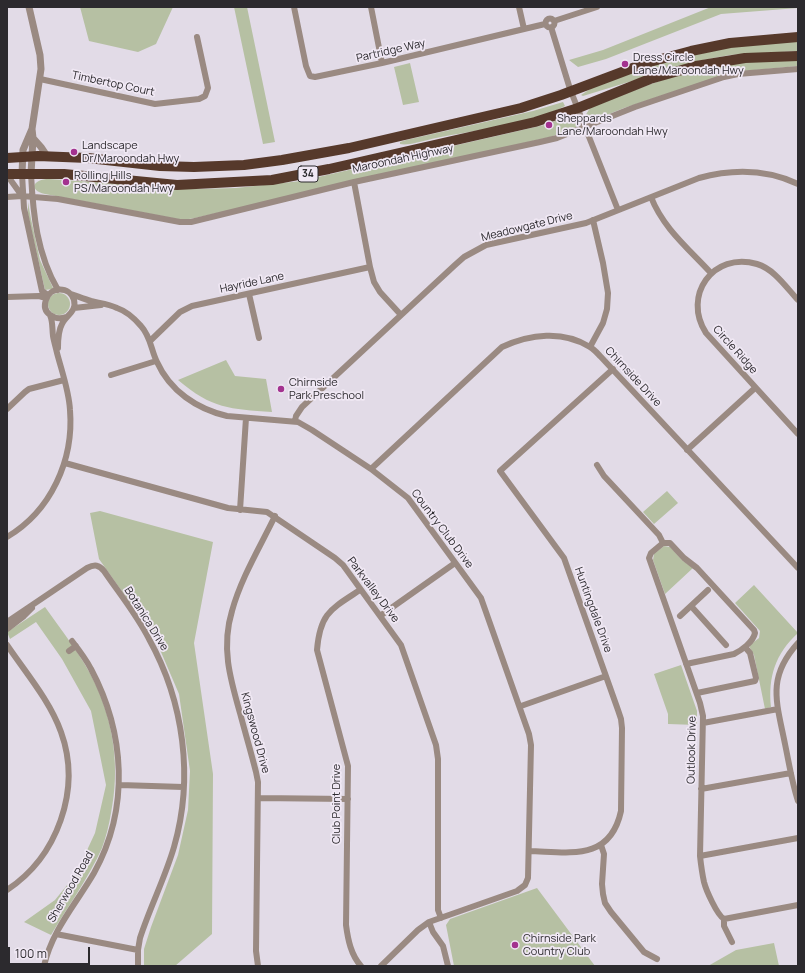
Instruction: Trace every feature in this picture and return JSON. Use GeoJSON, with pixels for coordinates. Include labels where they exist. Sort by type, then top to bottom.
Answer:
{"type":"FeatureCollection","features":[{"type":"Feature","properties":{"kind":"highway","name":"Maroondah Highway"},"geometry":{"type":"LineString","coordinates":[[7,158],[47,156],[88,158],[160,166],[194,167],[244,165],[302,157],[521,108],[571,92],[646,63],[684,53],[730,43],[798,37]]}},
{"type":"Feature","properties":{"kind":"highway","name":"Maroondah Highway"},"geometry":{"type":"LineString","coordinates":[[7,175],[64,174],[177,185],[272,180],[303,175],[535,122],[578,108],[650,79],[696,66],[745,58],[798,56]]}},
{"type":"Feature","properties":{"kind":"highway"},"geometry":{"type":"LineString","coordinates":[[393,137],[396,154]]}},
{"type":"Feature","properties":{"kind":"street"},"geometry":{"type":"LineString","coordinates":[[27,157],[23,150],[32,129],[40,79],[40,55],[29,7]]}},
{"type":"Feature","properties":{"kind":"street","name":"Partridge Way"},"geometry":{"type":"LineString","coordinates":[[294,7],[306,66],[310,76],[320,77],[545,24]]}},
{"type":"Feature","properties":{"kind":"street"},"geometry":{"type":"LineString","coordinates":[[371,7],[382,63]]}},
{"type":"Feature","properties":{"kind":"street"},"geometry":{"type":"LineString","coordinates":[[519,7],[524,29]]}},
{"type":"Feature","properties":{"kind":"street"},"geometry":{"type":"LineString","coordinates":[[597,7],[554,21],[550,18],[545,24],[547,27],[551,28],[571,92],[618,210]]}},
{"type":"Feature","properties":{"kind":"street"},"geometry":{"type":"LineString","coordinates":[[551,28],[554,21]]}},
{"type":"Feature","properties":{"kind":"street"},"geometry":{"type":"LineString","coordinates":[[197,37],[208,84],[205,96],[211,100]]}},
{"type":"Feature","properties":{"kind":"street","name":"Maroondah Highway"},"geometry":{"type":"LineString","coordinates":[[7,198],[32,196],[58,199],[180,222],[191,222],[354,182],[557,138],[635,107],[738,74],[798,69]]}},
{"type":"Feature","properties":{"kind":"street","name":"Timbertop Court"},"geometry":{"type":"LineString","coordinates":[[40,79],[155,104],[194,100],[205,96]]}},
{"type":"Feature","properties":{"kind":"street"},"geometry":{"type":"LineString","coordinates":[[32,129],[33,138],[27,157],[22,196],[25,218],[42,291],[47,297]]}},
{"type":"Feature","properties":{"kind":"street"},"geometry":{"type":"LineString","coordinates":[[33,138],[47,156]]}},
{"type":"Feature","properties":{"kind":"street","name":"Meadowgate Drive"},"geometry":{"type":"LineString","coordinates":[[295,421],[296,416],[302,407],[464,257],[474,250],[497,242],[578,225],[699,178],[728,172],[760,173],[776,176],[798,184]]}},
{"type":"Feature","properties":{"kind":"street"},"geometry":{"type":"LineString","coordinates":[[26,174],[32,196],[36,226],[45,263],[58,290]]}},
{"type":"Feature","properties":{"kind":"street"},"geometry":{"type":"LineString","coordinates":[[7,175],[22,196]]}},
{"type":"Feature","properties":{"kind":"street"},"geometry":{"type":"LineString","coordinates":[[354,182],[374,282],[380,292],[401,315]]}},
{"type":"Feature","properties":{"kind":"street"},"geometry":{"type":"LineString","coordinates":[[651,197],[656,210],[664,222],[711,273],[728,264],[747,262],[758,264],[766,268],[774,275],[798,300]]}},
{"type":"Feature","properties":{"kind":"street"},"geometry":{"type":"LineString","coordinates":[[590,347],[603,323],[607,309],[608,293],[593,220]]}},
{"type":"Feature","properties":{"kind":"street","name":"Hayride Lane"},"geometry":{"type":"LineString","coordinates":[[150,342],[174,316],[186,308],[370,267]]}},
{"type":"Feature","properties":{"kind":"street","name":"Circle Ridge"},"geometry":{"type":"LineString","coordinates":[[711,273],[705,280],[699,295],[698,310],[702,327],[711,340],[798,434]]}},
{"type":"Feature","properties":{"kind":"street"},"geometry":{"type":"LineString","coordinates":[[7,537],[26,523],[47,500],[56,485],[65,463],[70,440],[71,424],[69,397],[53,337],[52,322],[46,309],[47,297],[52,291],[64,290],[71,294],[74,300],[74,308],[70,315],[58,319],[50,315]]}},
{"type":"Feature","properties":{"kind":"street","name":"Country Club Drive"},"geometry":{"type":"LineString","coordinates":[[71,294],[120,309],[142,326],[161,371],[174,387],[198,406],[217,414],[246,418],[295,421],[312,430],[371,469],[408,498],[481,598],[530,734],[528,878],[525,885],[517,891],[441,918]]}},
{"type":"Feature","properties":{"kind":"street"},"geometry":{"type":"LineString","coordinates":[[249,294],[259,338]]}},
{"type":"Feature","properties":{"kind":"street"},"geometry":{"type":"LineString","coordinates":[[7,297],[47,297]]}},
{"type":"Feature","properties":{"kind":"street","name":"Country Club Drive"},"geometry":{"type":"LineString","coordinates":[[74,308],[106,305]]}},
{"type":"Feature","properties":{"kind":"street"},"geometry":{"type":"LineString","coordinates":[[57,354],[59,331],[66,317]]}},
{"type":"Feature","properties":{"kind":"street","name":"Chirnside Drive"},"geometry":{"type":"LineString","coordinates":[[371,469],[502,346],[517,340],[535,336],[548,335],[564,337],[590,347],[798,568]]}},
{"type":"Feature","properties":{"kind":"street"},"geometry":{"type":"LineString","coordinates":[[111,375],[156,361]]}},
{"type":"Feature","properties":{"kind":"street","name":"Huntingdale Drive"},"geometry":{"type":"LineString","coordinates":[[529,851],[585,851],[601,845],[614,832],[619,822],[621,811],[622,724],[564,558],[500,471],[612,369]]}},
{"type":"Feature","properties":{"kind":"street"},"geometry":{"type":"LineString","coordinates":[[7,409],[29,389],[64,380]]}},
{"type":"Feature","properties":{"kind":"street"},"geometry":{"type":"LineString","coordinates":[[687,450],[755,388]]}},
{"type":"Feature","properties":{"kind":"street"},"geometry":{"type":"LineString","coordinates":[[240,510],[246,418]]}},
{"type":"Feature","properties":{"kind":"street","name":"Parkvalley Drive"},"geometry":{"type":"LineString","coordinates":[[65,463],[228,508],[267,512],[275,516],[343,565],[395,636],[404,653],[438,752],[438,910],[441,918]]}},
{"type":"Feature","properties":{"kind":"street"},"geometry":{"type":"LineString","coordinates":[[597,464],[604,476],[659,535],[663,543],[670,543],[684,558],[697,568],[754,630],[755,637],[738,652],[686,664]]}},
{"type":"Feature","properties":{"kind":"street","name":"Kingswood Drive"},"geometry":{"type":"LineString","coordinates":[[258,966],[256,951],[258,798],[256,772],[229,675],[227,638],[231,611],[240,587],[275,516]]}},
{"type":"Feature","properties":{"kind":"street","name":"Outlook Drive"},"geometry":{"type":"LineString","coordinates":[[663,543],[651,553],[649,558],[702,708],[703,723],[700,856],[705,885],[719,915],[724,919],[724,926],[732,942]]}},
{"type":"Feature","properties":{"kind":"street"},"geometry":{"type":"LineString","coordinates":[[380,616],[455,563]]}},
{"type":"Feature","properties":{"kind":"street","name":"Botanica Drive"},"geometry":{"type":"LineString","coordinates":[[7,622],[87,568],[92,565],[97,565],[101,567],[149,638],[166,674],[177,708],[183,744],[184,787],[180,822],[174,846],[142,931],[138,950],[138,966]]}},
{"type":"Feature","properties":{"kind":"street","name":"Club Point Drive"},"geometry":{"type":"LineString","coordinates":[[360,590],[337,605],[325,618],[319,633],[317,650],[348,766],[346,925],[352,953],[361,966]]}},
{"type":"Feature","properties":{"kind":"street"},"geometry":{"type":"LineString","coordinates":[[680,616],[708,590]]}},
{"type":"Feature","properties":{"kind":"street","name":"Botanica Drive"},"geometry":{"type":"LineString","coordinates":[[7,629],[24,616],[37,603]]}},
{"type":"Feature","properties":{"kind":"street"},"geometry":{"type":"LineString","coordinates":[[690,606],[726,645]]}},
{"type":"Feature","properties":{"kind":"street"},"geometry":{"type":"LineString","coordinates":[[798,643],[787,656],[779,675],[776,696],[798,801]]}},
{"type":"Feature","properties":{"kind":"street","name":"Sherwood Road"},"geometry":{"type":"LineString","coordinates":[[44,966],[46,954],[61,924],[94,873],[100,860],[112,824],[120,785],[118,747],[104,697],[91,668],[74,644],[69,651]]}},
{"type":"Feature","properties":{"kind":"street"},"geometry":{"type":"LineString","coordinates":[[7,645],[38,689],[56,719],[66,746],[68,784],[61,823],[53,840],[32,869],[7,890]]}},
{"type":"Feature","properties":{"kind":"street"},"geometry":{"type":"LineString","coordinates":[[696,693],[754,681],[756,678],[750,654],[745,647]]}},
{"type":"Feature","properties":{"kind":"street"},"geometry":{"type":"LineString","coordinates":[[521,706],[606,676]]}},
{"type":"Feature","properties":{"kind":"street"},"geometry":{"type":"LineString","coordinates":[[703,723],[778,710]]}},
{"type":"Feature","properties":{"kind":"street"},"geometry":{"type":"LineString","coordinates":[[701,789],[791,773]]}},
{"type":"Feature","properties":{"kind":"street"},"geometry":{"type":"LineString","coordinates":[[120,785],[184,787]]}},
{"type":"Feature","properties":{"kind":"street"},"geometry":{"type":"LineString","coordinates":[[258,798],[348,799]]}},
{"type":"Feature","properties":{"kind":"street"},"geometry":{"type":"LineString","coordinates":[[700,856],[798,838]]}},
{"type":"Feature","properties":{"kind":"street"},"geometry":{"type":"LineString","coordinates":[[601,845],[604,854],[602,884],[605,903],[644,952],[658,959]]}},
{"type":"Feature","properties":{"kind":"street"},"geometry":{"type":"LineString","coordinates":[[724,919],[798,905]]}},
{"type":"Feature","properties":{"kind":"street"},"geometry":{"type":"LineString","coordinates":[[381,966],[418,930],[429,922],[441,918]]}},
{"type":"Feature","properties":{"kind":"street"},"geometry":{"type":"LineString","coordinates":[[429,922],[433,932],[443,946],[448,966]]}},
{"type":"Feature","properties":{"kind":"street"},"geometry":{"type":"LineString","coordinates":[[56,934],[138,950]]}},
{"type":"Feature","properties":{"kind":"green space"},"geometry":{"type":"Polygon","coordinates":[[[80,7],[173,7],[156,44],[138,52],[89,41],[80,7]]]}},
{"type":"Feature","properties":{"kind":"green space"},"geometry":{"type":"Polygon","coordinates":[[[234,7],[247,7],[275,142],[263,144],[234,7]]]}},
{"type":"Feature","properties":{"kind":"green space"},"geometry":{"type":"Polygon","coordinates":[[[711,7],[798,8],[721,14],[606,59],[578,67],[569,60],[603,50],[711,7]]]}},
{"type":"Feature","properties":{"kind":"green space"},"geometry":{"type":"Polygon","coordinates":[[[798,41],[798,51],[730,55],[697,61],[583,96],[581,95],[593,87],[645,66],[735,46],[798,41]]]}},
{"type":"Feature","properties":{"kind":"green space"},"geometry":{"type":"Polygon","coordinates":[[[798,60],[798,66],[733,72],[624,108],[594,120],[586,119],[585,116],[590,108],[624,94],[694,71],[739,63],[798,60]]]}},
{"type":"Feature","properties":{"kind":"green space"},"geometry":{"type":"Polygon","coordinates":[[[410,63],[419,102],[403,105],[394,67],[410,63]]]}},
{"type":"Feature","properties":{"kind":"green space"},"geometry":{"type":"Polygon","coordinates":[[[563,102],[565,106],[535,118],[413,144],[400,144],[400,142],[406,140],[533,111],[563,102]]]}},
{"type":"Feature","properties":{"kind":"green space"},"geometry":{"type":"Polygon","coordinates":[[[571,115],[575,116],[579,120],[577,127],[550,137],[183,220],[45,194],[36,190],[35,187],[36,183],[44,179],[197,189],[236,188],[301,181],[544,125],[571,115]]]}},
{"type":"Feature","properties":{"kind":"green space"},"geometry":{"type":"Polygon","coordinates":[[[28,202],[40,260],[53,288],[52,289],[45,290],[28,214],[28,202]]]}},
{"type":"Feature","properties":{"kind":"green space"},"geometry":{"type":"Polygon","coordinates":[[[59,293],[67,296],[70,304],[67,312],[59,315],[51,312],[48,304],[51,296],[59,293]]]}},
{"type":"Feature","properties":{"kind":"green space"},"geometry":{"type":"Polygon","coordinates":[[[226,360],[235,376],[266,379],[272,412],[244,410],[222,406],[201,397],[178,380],[226,360]]]}},
{"type":"Feature","properties":{"kind":"green space"},"geometry":{"type":"Polygon","coordinates":[[[667,491],[678,503],[654,524],[643,512],[667,491]]]}},
{"type":"Feature","properties":{"kind":"green space"},"geometry":{"type":"Polygon","coordinates":[[[100,511],[213,542],[194,643],[213,774],[212,934],[175,966],[144,966],[144,949],[178,855],[188,810],[190,771],[179,694],[155,638],[99,559],[90,513],[100,511]]]}},
{"type":"Feature","properties":{"kind":"green space"},"geometry":{"type":"Polygon","coordinates":[[[664,546],[670,547],[683,561],[693,568],[665,594],[653,560],[654,554],[664,546]]]}},
{"type":"Feature","properties":{"kind":"green space"},"geometry":{"type":"Polygon","coordinates":[[[754,585],[798,633],[784,649],[775,667],[772,676],[770,696],[771,707],[765,709],[754,655],[750,648],[750,645],[759,638],[760,631],[735,603],[754,585]]]}},
{"type":"Feature","properties":{"kind":"green space"},"geometry":{"type":"Polygon","coordinates":[[[45,607],[78,653],[95,683],[102,699],[111,730],[115,763],[114,796],[105,840],[84,882],[51,935],[24,922],[55,900],[76,874],[95,833],[106,785],[91,711],[62,659],[36,622],[10,639],[7,632],[45,607]]]}},
{"type":"Feature","properties":{"kind":"green space"},"geometry":{"type":"Polygon","coordinates":[[[681,665],[697,711],[697,725],[668,724],[668,714],[654,674],[681,665]]]}},
{"type":"Feature","properties":{"kind":"green space","name":"Chirnside Park Country Club"},"geometry":{"type":"Polygon","coordinates":[[[537,888],[595,966],[454,966],[446,925],[450,919],[537,888]]]}},
{"type":"Feature","properties":{"kind":"green space"},"geometry":{"type":"Polygon","coordinates":[[[774,943],[779,966],[708,966],[736,950],[774,943]]]}},
{"type":"Feature","properties":{"kind":"place","name":"Dress Circle Lane/Maroondah Hwy"},"geometry":{"type":"Point","coordinates":[625,64]}},
{"type":"Feature","properties":{"kind":"place","name":"Sheppards Lane/Maroondah Hwy"},"geometry":{"type":"Point","coordinates":[549,125]}},
{"type":"Feature","properties":{"kind":"place","name":"Landscape Dr/Maroondah Hwy"},"geometry":{"type":"Point","coordinates":[74,152]}},
{"type":"Feature","properties":{"kind":"place","name":"Rolling Hills PS/Maroondah Hwy"},"geometry":{"type":"Point","coordinates":[66,182]}},
{"type":"Feature","properties":{"kind":"place","name":"Chirnside Park Preschool"},"geometry":{"type":"Point","coordinates":[281,389]}},
{"type":"Feature","properties":{"kind":"place","name":"Chirnside Park Country Club"},"geometry":{"type":"Point","coordinates":[515,945]}}]}
